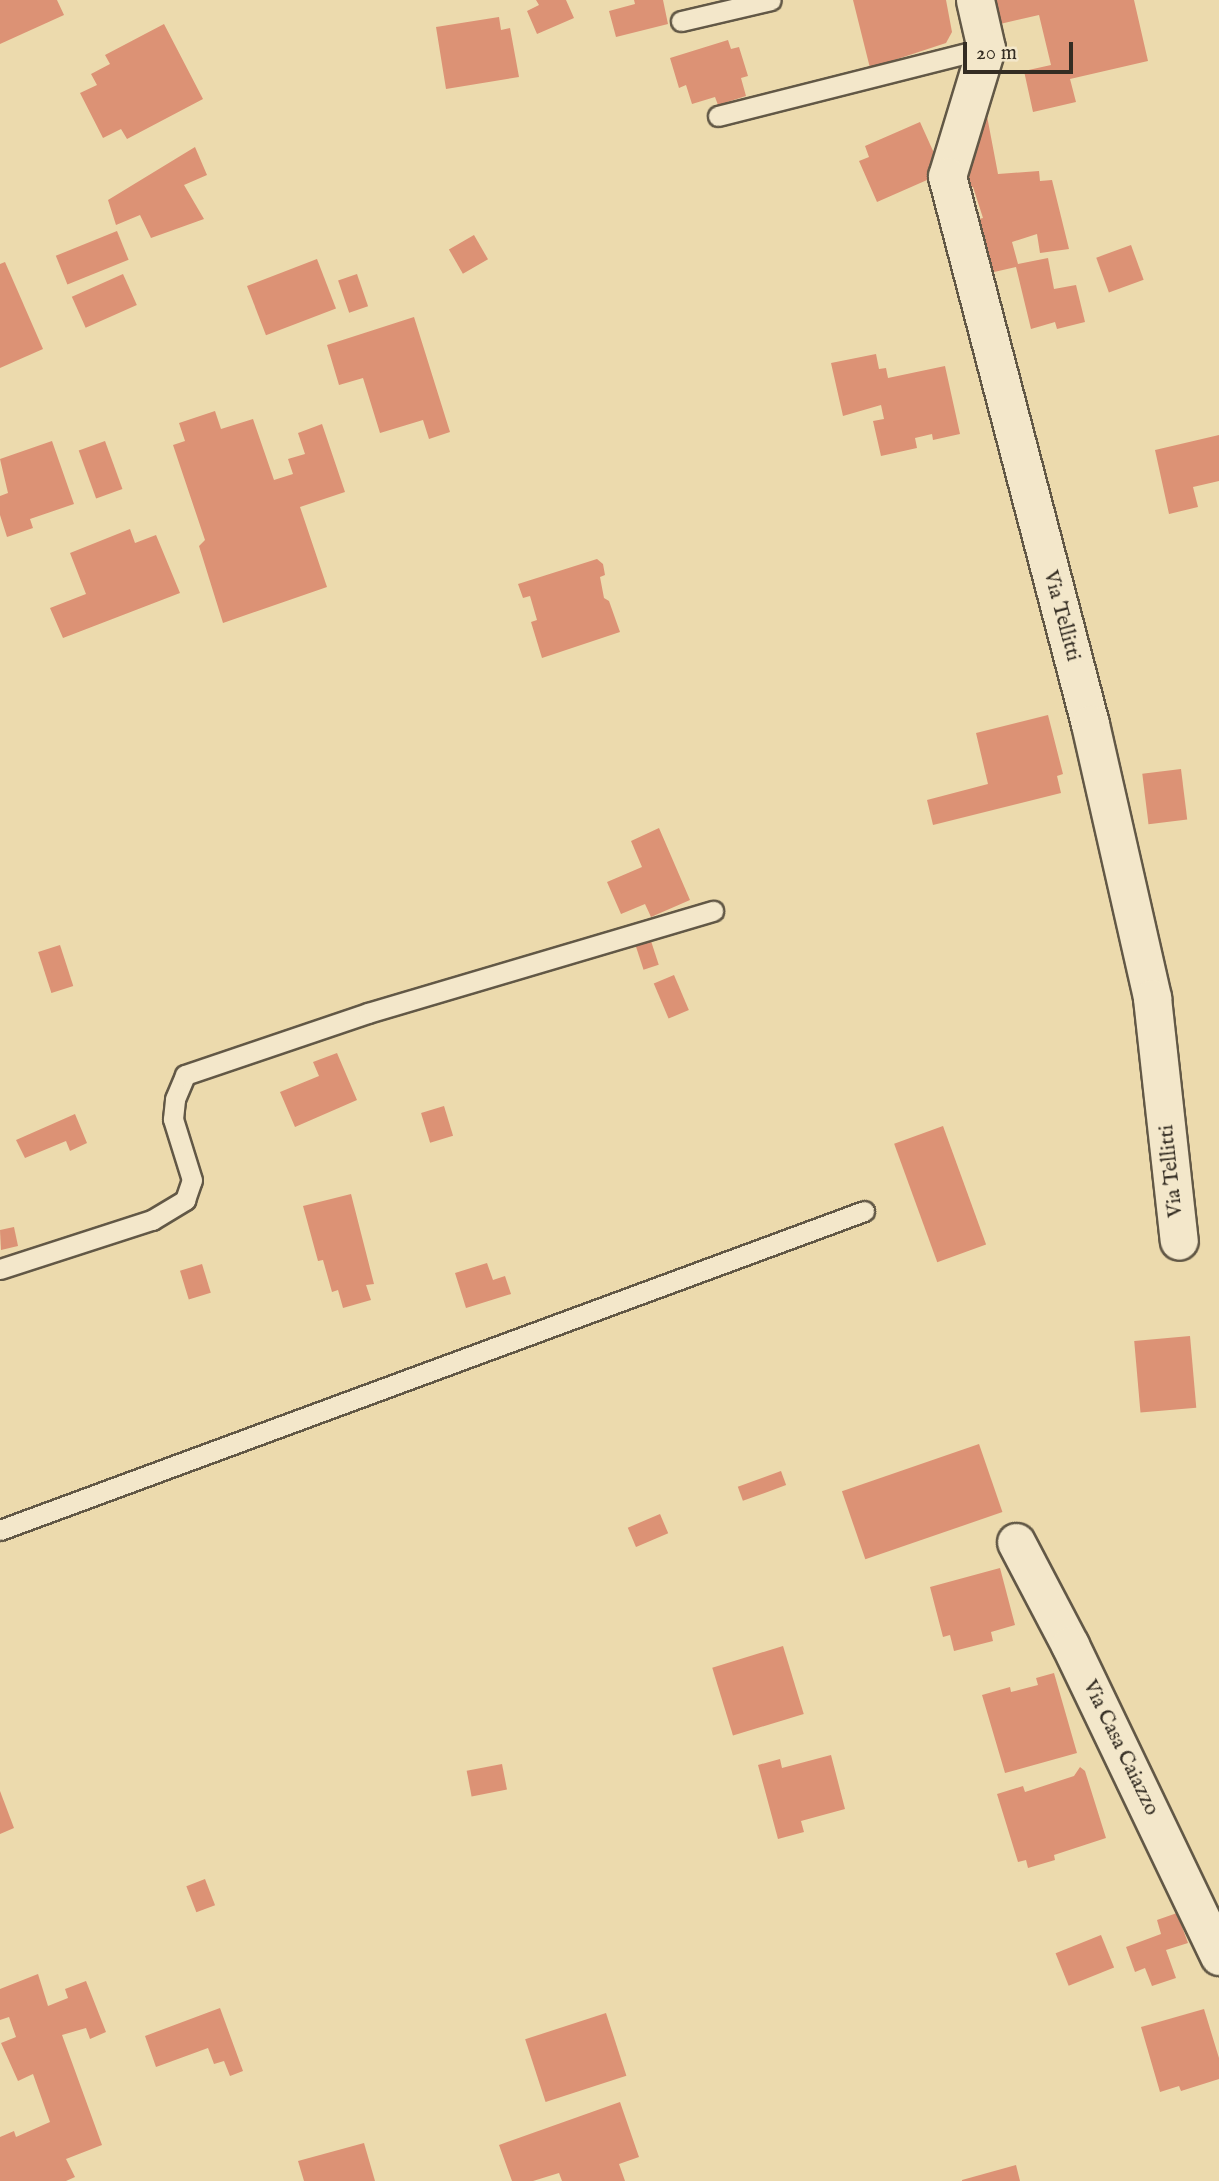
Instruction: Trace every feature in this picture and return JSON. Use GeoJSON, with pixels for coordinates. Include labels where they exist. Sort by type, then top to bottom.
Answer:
{"type":"FeatureCollection","features":[{"type":"Feature","properties":{"kind":"street","name":"Via Tellitti"},"geometry":{"type":"LineString","coordinates":[[975,0],[986,48],[947,176],[1090,724],[1152,998],[1179,1241]]}},
{"type":"Feature","properties":{"kind":"street","name":"Via Casa Caiazzo"},"geometry":{"type":"LineString","coordinates":[[1016,1542],[1070,1645],[1219,1956]]}},
{"type":"Feature","properties":{"kind":"lane"},"geometry":{"type":"LineString","coordinates":[[681,21],[771,0]]}},
{"type":"Feature","properties":{"kind":"lane"},"geometry":{"type":"LineString","coordinates":[[718,116],[986,48]]}},
{"type":"Feature","properties":{"kind":"lane"},"geometry":{"type":"LineString","coordinates":[[0,1269],[152,1220],[184,1200],[192,1180],[173,1119],[175,1099],[184,1075],[368,1013],[713,911]]}},
{"type":"Feature","properties":{"kind":"lane"},"geometry":{"type":"LineString","coordinates":[[0,1530],[864,1211]]}},
{"type":"Feature","properties":{"kind":"building"},"geometry":{"type":"Polygon","coordinates":[[[0,0],[57,0],[64,15],[0,44],[0,0]]]}},
{"type":"Feature","properties":{"kind":"building"},"geometry":{"type":"Polygon","coordinates":[[[536,0],[566,0],[574,18],[537,34],[527,11],[539,5],[536,0]]]}},
{"type":"Feature","properties":{"kind":"building"},"geometry":{"type":"Polygon","coordinates":[[[634,0],[663,0],[668,24],[616,37],[609,11],[635,4],[634,0]]]}},
{"type":"Feature","properties":{"kind":"building"},"geometry":{"type":"Polygon","coordinates":[[[853,0],[946,0],[952,32],[946,43],[870,68],[853,0]]]}},
{"type":"Feature","properties":{"kind":"building"},"geometry":{"type":"Polygon","coordinates":[[[996,0],[1134,0],[1148,61],[1070,79],[1076,102],[1033,112],[1024,71],[1051,65],[1039,15],[1000,24],[996,0]]]}},
{"type":"Feature","properties":{"kind":"building"},"geometry":{"type":"Polygon","coordinates":[[[499,17],[501,30],[510,28],[519,77],[446,89],[436,27],[499,17]]]}},
{"type":"Feature","properties":{"kind":"building"},"geometry":{"type":"Polygon","coordinates":[[[164,24],[203,99],[127,139],[121,129],[103,138],[80,93],[97,85],[91,74],[110,64],[105,55],[164,24]]]}},
{"type":"Feature","properties":{"kind":"building"},"geometry":{"type":"Polygon","coordinates":[[[728,40],[731,49],[739,47],[748,76],[741,78],[746,96],[718,105],[715,97],[692,104],[686,85],[679,88],[670,58],[728,40]]]}},
{"type":"Feature","properties":{"kind":"building"},"geometry":{"type":"Polygon","coordinates":[[[987,116],[998,174],[1039,171],[1040,181],[1052,180],[1069,249],[1040,253],[1037,234],[1012,242],[1018,264],[1048,258],[1054,289],[1076,285],[1085,322],[1057,329],[1055,322],[1031,329],[1016,267],[981,275],[971,221],[983,218],[973,187],[967,187],[968,118],[987,116]]]}},
{"type":"Feature","properties":{"kind":"building"},"geometry":{"type":"Polygon","coordinates":[[[920,122],[943,173],[877,202],[859,161],[869,157],[865,146],[920,122]]]}},
{"type":"Feature","properties":{"kind":"building"},"geometry":{"type":"Polygon","coordinates":[[[195,147],[207,175],[184,185],[204,219],[151,238],[140,215],[116,225],[108,200],[195,147]]]}},
{"type":"Feature","properties":{"kind":"building"},"geometry":{"type":"Polygon","coordinates":[[[117,231],[129,260],[67,284],[56,256],[117,231]]]}},
{"type":"Feature","properties":{"kind":"building"},"geometry":{"type":"Polygon","coordinates":[[[474,235],[488,259],[463,274],[449,250],[474,235]]]}},
{"type":"Feature","properties":{"kind":"building"},"geometry":{"type":"Polygon","coordinates":[[[1131,245],[1144,280],[1109,292],[1096,258],[1131,245]]]}},
{"type":"Feature","properties":{"kind":"building"},"geometry":{"type":"Polygon","coordinates":[[[317,259],[336,308],[266,335],[247,286],[317,259]]]}},
{"type":"Feature","properties":{"kind":"building"},"geometry":{"type":"Polygon","coordinates":[[[5,262],[43,349],[0,368],[0,264],[5,262]]]}},
{"type":"Feature","properties":{"kind":"building"},"geometry":{"type":"Polygon","coordinates":[[[123,274],[137,305],[86,328],[72,297],[123,274]]]}},
{"type":"Feature","properties":{"kind":"building"},"geometry":{"type":"Polygon","coordinates":[[[357,274],[368,306],[349,313],[338,281],[357,274]]]}},
{"type":"Feature","properties":{"kind":"building"},"geometry":{"type":"Polygon","coordinates":[[[414,317],[450,432],[429,439],[423,420],[380,433],[363,378],[339,385],[327,345],[414,317]]]}},
{"type":"Feature","properties":{"kind":"building"},"geometry":{"type":"Polygon","coordinates":[[[876,354],[879,369],[886,368],[888,378],[945,366],[960,434],[933,440],[932,434],[915,438],[917,448],[881,456],[873,421],[884,419],[881,405],[843,416],[831,363],[876,354]]]}},
{"type":"Feature","properties":{"kind":"building"},"geometry":{"type":"Polygon","coordinates":[[[215,411],[221,429],[253,419],[274,480],[293,474],[288,459],[305,454],[298,433],[322,424],[345,492],[300,507],[327,587],[223,623],[199,546],[205,540],[173,445],[185,441],[179,423],[215,411]]]}},
{"type":"Feature","properties":{"kind":"building"},"geometry":{"type":"Polygon","coordinates":[[[1219,435],[1219,481],[1193,487],[1198,507],[1169,514],[1155,450],[1219,435]]]}},
{"type":"Feature","properties":{"kind":"building"},"geometry":{"type":"Polygon","coordinates":[[[52,441],[74,504],[30,519],[33,528],[7,537],[0,515],[0,496],[8,493],[0,459],[52,441]]]}},
{"type":"Feature","properties":{"kind":"building"},"geometry":{"type":"Polygon","coordinates":[[[105,441],[122,489],[96,499],[79,451],[105,441]]]}},
{"type":"Feature","properties":{"kind":"building"},"geometry":{"type":"Polygon","coordinates":[[[130,529],[135,543],[156,535],[180,593],[63,638],[50,608],[86,594],[70,553],[130,529]]]}},
{"type":"Feature","properties":{"kind":"building"},"geometry":{"type":"Polygon","coordinates":[[[597,559],[603,564],[605,575],[600,577],[604,598],[609,601],[620,632],[542,658],[531,622],[537,620],[530,596],[523,598],[518,584],[597,559]]]}},
{"type":"Feature","properties":{"kind":"building"},"geometry":{"type":"Polygon","coordinates":[[[1048,715],[1063,774],[1057,776],[1061,793],[933,825],[927,800],[988,784],[976,733],[1048,715]]]}},
{"type":"Feature","properties":{"kind":"building"},"geometry":{"type":"Polygon","coordinates":[[[1181,769],[1187,820],[1149,824],[1142,774],[1181,769]]]}},
{"type":"Feature","properties":{"kind":"building"},"geometry":{"type":"Polygon","coordinates":[[[659,828],[690,900],[651,917],[645,904],[621,914],[607,882],[642,867],[631,841],[659,828]]]}},
{"type":"Feature","properties":{"kind":"building"},"geometry":{"type":"Polygon","coordinates":[[[651,941],[659,965],[644,970],[636,946],[651,941]]]}},
{"type":"Feature","properties":{"kind":"building"},"geometry":{"type":"Polygon","coordinates":[[[60,945],[73,986],[51,993],[38,952],[60,945]]]}},
{"type":"Feature","properties":{"kind":"building"},"geometry":{"type":"Polygon","coordinates":[[[674,975],[689,1010],[669,1019],[654,984],[674,975]]]}},
{"type":"Feature","properties":{"kind":"building"},"geometry":{"type":"Polygon","coordinates":[[[337,1053],[357,1100],[295,1127],[280,1092],[319,1076],[313,1062],[337,1053]]]}},
{"type":"Feature","properties":{"kind":"building"},"geometry":{"type":"Polygon","coordinates":[[[444,1106],[453,1136],[430,1143],[421,1113],[444,1106]]]}},
{"type":"Feature","properties":{"kind":"building"},"geometry":{"type":"Polygon","coordinates":[[[75,1114],[87,1143],[70,1151],[66,1141],[25,1158],[16,1140],[75,1114]]]}},
{"type":"Feature","properties":{"kind":"building"},"geometry":{"type":"Polygon","coordinates":[[[943,1126],[986,1244],[937,1262],[894,1144],[943,1126]]]}},
{"type":"Feature","properties":{"kind":"building"},"geometry":{"type":"Polygon","coordinates":[[[351,1194],[374,1284],[366,1285],[371,1300],[343,1308],[338,1290],[332,1292],[323,1260],[318,1261],[303,1206],[351,1194]]]}},
{"type":"Feature","properties":{"kind":"building"},"geometry":{"type":"Polygon","coordinates":[[[14,1227],[18,1246],[1,1250],[0,1230],[14,1227]]]}},
{"type":"Feature","properties":{"kind":"building"},"geometry":{"type":"Polygon","coordinates":[[[487,1263],[493,1280],[505,1276],[511,1294],[466,1308],[455,1273],[487,1263]]]}},
{"type":"Feature","properties":{"kind":"building"},"geometry":{"type":"Polygon","coordinates":[[[202,1264],[211,1293],[189,1299],[180,1271],[202,1264]]]}},
{"type":"Feature","properties":{"kind":"building"},"geometry":{"type":"Polygon","coordinates":[[[1190,1336],[1196,1408],[1140,1413],[1134,1341],[1190,1336]]]}},
{"type":"Feature","properties":{"kind":"building"},"geometry":{"type":"Polygon","coordinates":[[[979,1444],[1002,1512],[865,1559],[842,1491],[979,1444]]]}},
{"type":"Feature","properties":{"kind":"building"},"geometry":{"type":"Polygon","coordinates":[[[781,1471],[786,1485],[743,1501],[738,1487],[781,1471]]]}},
{"type":"Feature","properties":{"kind":"building"},"geometry":{"type":"Polygon","coordinates":[[[660,1514],[668,1533],[636,1547],[628,1528],[660,1514]]]}},
{"type":"Feature","properties":{"kind":"building"},"geometry":{"type":"Polygon","coordinates":[[[1000,1568],[1015,1625],[991,1632],[993,1641],[954,1651],[950,1635],[943,1637],[930,1587],[1000,1568]]]}},
{"type":"Feature","properties":{"kind":"building"},"geometry":{"type":"Polygon","coordinates":[[[783,1646],[804,1714],[733,1736],[712,1668],[783,1646]]]}},
{"type":"Feature","properties":{"kind":"building"},"geometry":{"type":"Polygon","coordinates":[[[1054,1673],[1077,1753],[1005,1773],[982,1695],[1010,1687],[1011,1692],[1038,1685],[1036,1678],[1054,1673]]]}},
{"type":"Feature","properties":{"kind":"building"},"geometry":{"type":"Polygon","coordinates":[[[831,1755],[845,1809],[801,1821],[804,1832],[778,1839],[758,1765],[780,1759],[782,1768],[831,1755]]]}},
{"type":"Feature","properties":{"kind":"building"},"geometry":{"type":"Polygon","coordinates":[[[502,1764],[507,1790],[472,1796],[467,1771],[502,1764]]]}},
{"type":"Feature","properties":{"kind":"building"},"geometry":{"type":"Polygon","coordinates":[[[1080,1767],[1085,1771],[1106,1838],[1054,1855],[1055,1860],[1028,1868],[1026,1860],[1018,1862],[997,1794],[1023,1786],[1025,1792],[1074,1776],[1080,1767]]]}},
{"type":"Feature","properties":{"kind":"building"},"geometry":{"type":"Polygon","coordinates":[[[0,1791],[14,1828],[0,1834],[0,1791]]]}},
{"type":"Feature","properties":{"kind":"building"},"geometry":{"type":"Polygon","coordinates":[[[205,1879],[215,1905],[196,1912],[186,1886],[205,1879]]]}},
{"type":"Feature","properties":{"kind":"building"},"geometry":{"type":"Polygon","coordinates":[[[1177,1913],[1188,1943],[1166,1950],[1176,1978],[1152,1986],[1145,1968],[1135,1972],[1126,1947],[1161,1934],[1157,1920],[1177,1913]]]}},
{"type":"Feature","properties":{"kind":"building"},"geometry":{"type":"Polygon","coordinates":[[[1101,1935],[1114,1967],[1069,1986],[1056,1953],[1101,1935]]]}},
{"type":"Feature","properties":{"kind":"building"},"geometry":{"type":"Polygon","coordinates":[[[38,1974],[48,2006],[68,1998],[65,1989],[86,1981],[106,2032],[90,2039],[86,2028],[62,2035],[102,2145],[66,2159],[75,2177],[66,2181],[0,2181],[0,2137],[14,2131],[16,2137],[50,2122],[33,2074],[18,2081],[1,2043],[16,2037],[9,2017],[0,2020],[0,1989],[38,1974]]]}},
{"type":"Feature","properties":{"kind":"building"},"geometry":{"type":"Polygon","coordinates":[[[220,2008],[243,2071],[230,2076],[224,2061],[214,2064],[208,2048],[156,2067],[145,2036],[220,2008]]]}},
{"type":"Feature","properties":{"kind":"building"},"geometry":{"type":"Polygon","coordinates":[[[1204,2009],[1219,2058],[1219,2079],[1181,2091],[1179,2086],[1160,2092],[1141,2027],[1204,2009]]]}},
{"type":"Feature","properties":{"kind":"building"},"geometry":{"type":"Polygon","coordinates":[[[606,2013],[626,2076],[546,2102],[525,2039],[606,2013]]]}},
{"type":"Feature","properties":{"kind":"building"},"geometry":{"type":"Polygon","coordinates":[[[620,2102],[639,2157],[619,2164],[625,2181],[562,2181],[559,2173],[533,2181],[512,2181],[499,2145],[620,2102]]]}},
{"type":"Feature","properties":{"kind":"building"},"geometry":{"type":"Polygon","coordinates":[[[364,2143],[375,2181],[304,2181],[298,2161],[364,2143]]]}},
{"type":"Feature","properties":{"kind":"building"},"geometry":{"type":"Polygon","coordinates":[[[1016,2165],[1020,2181],[962,2181],[962,2180],[1016,2165]]]}}]}
